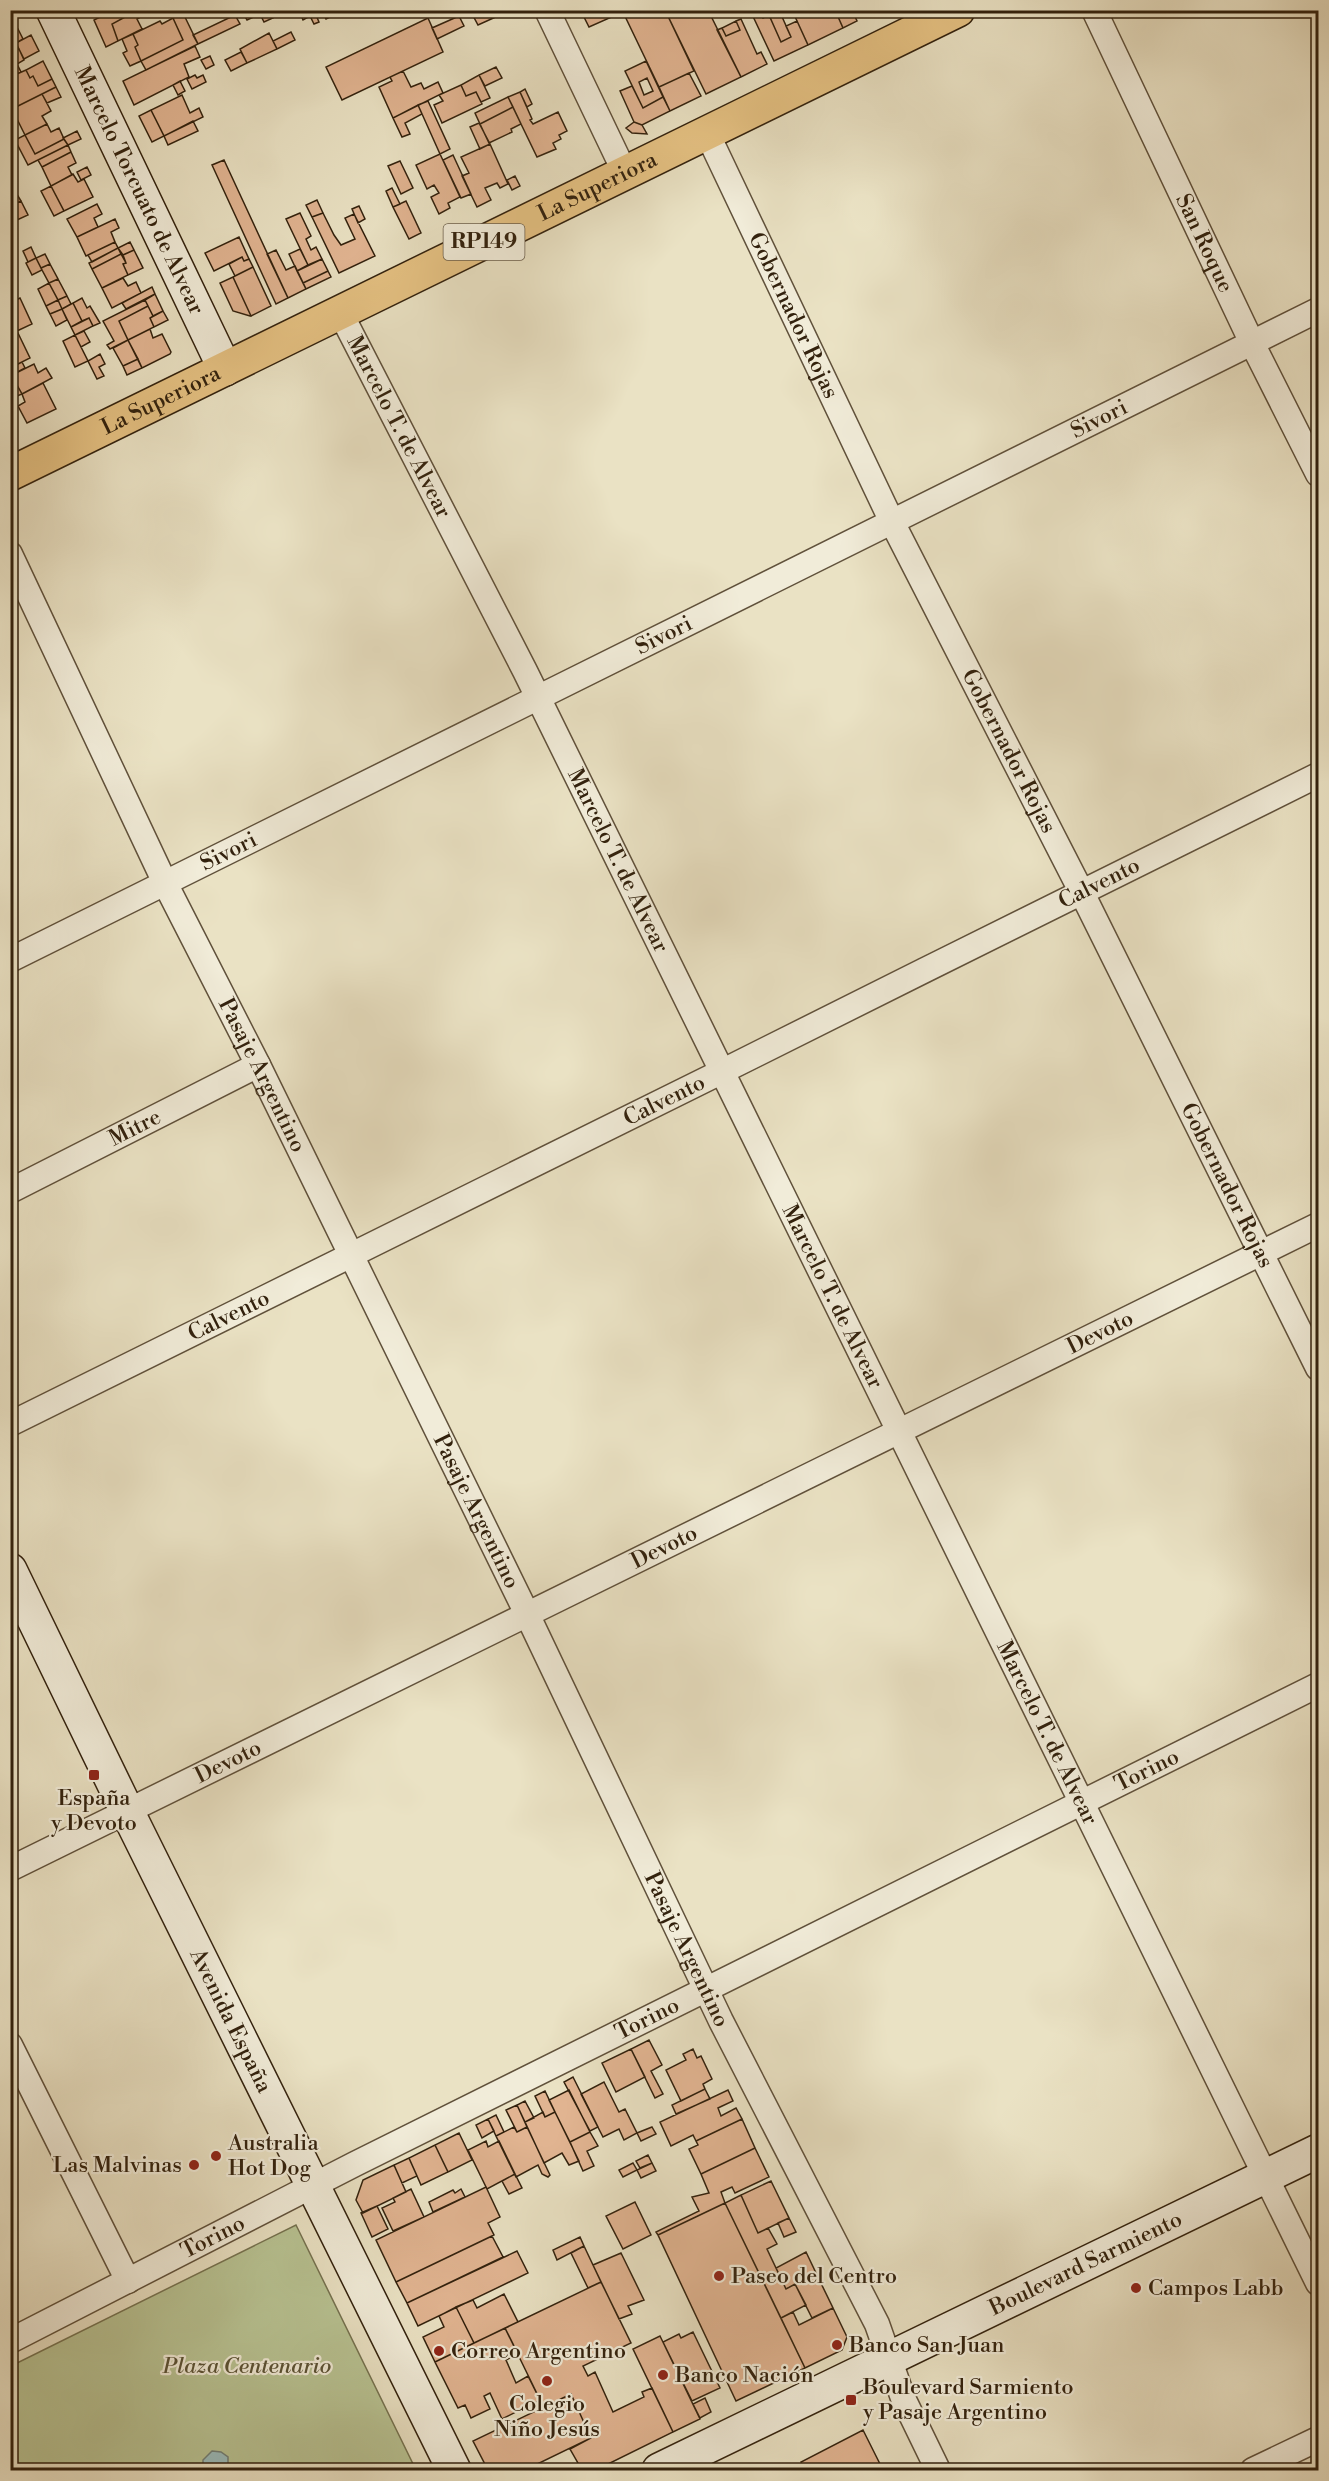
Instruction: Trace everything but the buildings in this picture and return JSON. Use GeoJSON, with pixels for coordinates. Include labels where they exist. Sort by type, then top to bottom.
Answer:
{"type":"FeatureCollection","features":[{"type":"Feature","properties":{"kind":"main road","name":"La Superiora"},"geometry":{"type":"LineString","coordinates":[[10,474],[958,10]]}},
{"type":"Feature","properties":{"kind":"street","name":"Marcelo Torcuato de Alvear"},"geometry":{"type":"LineString","coordinates":[[53,10],[225,369]]}},
{"type":"Feature","properties":{"kind":"street"},"geometry":{"type":"LineString","coordinates":[[547,10],[625,173]]}},
{"type":"Feature","properties":{"kind":"street","name":"San Roque"},"geometry":{"type":"LineString","coordinates":[[1094,10],[1252,344],[1318,474]]}},
{"type":"Feature","properties":{"kind":"street","name":"Gobernador Rojas"},"geometry":{"type":"LineString","coordinates":[[707,133],[892,522],[1081,891],[1318,1368]]}},
{"type":"Feature","properties":{"kind":"street","name":"Sivori"},"geometry":{"type":"LineString","coordinates":[[10,960],[1318,310]]}},
{"type":"Feature","properties":{"kind":"street","name":"Marcelo T. de Alvear"},"geometry":{"type":"LineString","coordinates":[[340,312],[538,698],[1318,2283]]}},
{"type":"Feature","properties":{"kind":"street","name":"Pasaje Argentino"},"geometry":{"type":"LineString","coordinates":[[10,554],[165,883],[258,1065],[527,1614],[706,1989],[877,2324],[903,2398],[938,2470]]}},
{"type":"Feature","properties":{"kind":"street","name":"Calvento"},"geometry":{"type":"LineString","coordinates":[[10,1424],[1318,775]]}},
{"type":"Feature","properties":{"kind":"street","name":"Mitre"},"geometry":{"type":"LineString","coordinates":[[10,1191],[258,1065]]}},
{"type":"Feature","properties":{"kind":"street","name":"Devoto"},"geometry":{"type":"LineString","coordinates":[[10,1869],[1318,1225]]}},
{"type":"Feature","properties":{"kind":"street","name":"Avenida España"},"geometry":{"type":"LineString","coordinates":[[10,1570],[454,2470]]}},
{"type":"Feature","properties":{"kind":"street","name":"Torino"},"geometry":{"type":"LineString","coordinates":[[10,2341],[314,2184],[1318,1685]]}},
{"type":"Feature","properties":{"kind":"street"},"geometry":{"type":"LineString","coordinates":[[10,2045],[128,2281]]}},
{"type":"Feature","properties":{"kind":"street","name":"Boulevard Sarmiento"},"geometry":{"type":"LineString","coordinates":[[659,2470],[1318,2151]]}},
{"type":"Feature","properties":{"kind":"street"},"geometry":{"type":"LineString","coordinates":[[1253,2470],[1318,2439]]}},
{"type":"Feature","properties":{"kind":"green space","name":"Plaza Centenario"},"geometry":{"type":"Polygon","coordinates":[[[296,2225],[416,2470],[20,2470],[11,2451],[11,2366],[296,2225]]]}},
{"type":"Feature","properties":{"kind":"water"},"geometry":{"type":"Polygon","coordinates":[[[212,2451],[221,2452],[228,2457],[228,2470],[203,2470],[203,2460],[212,2451]]]}},
{"type":"Feature","properties":{"kind":"place","name":"España y Devoto"},"geometry":{"type":"Point","coordinates":[94,1775]}},
{"type":"Feature","properties":{"kind":"place","name":"Australia Hot Dog"},"geometry":{"type":"Point","coordinates":[216,2156]}},
{"type":"Feature","properties":{"kind":"place","name":"Las Malvinas"},"geometry":{"type":"Point","coordinates":[194,2165]}},
{"type":"Feature","properties":{"kind":"place","name":"Paseo del Centro"},"geometry":{"type":"Point","coordinates":[719,2276]}},
{"type":"Feature","properties":{"kind":"place","name":"Campos Labb"},"geometry":{"type":"Point","coordinates":[1136,2288]}},
{"type":"Feature","properties":{"kind":"place","name":"Banco San Juan"},"geometry":{"type":"Point","coordinates":[837,2345]}},
{"type":"Feature","properties":{"kind":"place","name":"Correo Argentino"},"geometry":{"type":"Point","coordinates":[439,2351]}},
{"type":"Feature","properties":{"kind":"place","name":"Banco Nación"},"geometry":{"type":"Point","coordinates":[663,2375]}},
{"type":"Feature","properties":{"kind":"place","name":"Colegio Niño Jesús"},"geometry":{"type":"Point","coordinates":[547,2381]}},
{"type":"Feature","properties":{"kind":"place","name":"Boulevard Sarmiento y Pasaje Argentino"},"geometry":{"type":"Point","coordinates":[851,2400]}}]}
